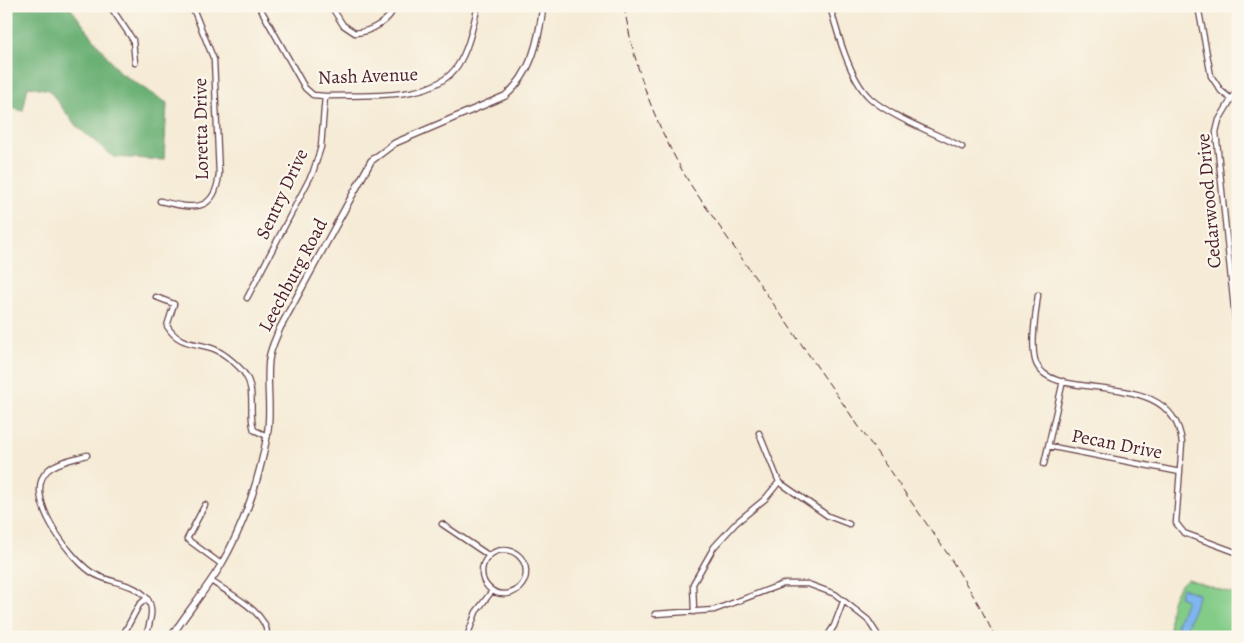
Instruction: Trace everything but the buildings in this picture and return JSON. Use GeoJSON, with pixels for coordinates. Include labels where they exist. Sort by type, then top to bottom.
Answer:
{"type":"FeatureCollection","features":[{"type":"Feature","properties":{"kind":"street"},"geometry":{"type":"LineString","coordinates":[[110,6],[133,40],[135,62]]}},
{"type":"Feature","properties":{"kind":"street","name":"Loretta Drive"},"geometry":{"type":"LineString","coordinates":[[160,201],[189,208],[198,206],[212,198],[218,188],[214,60],[192,6]]}},
{"type":"Feature","properties":{"kind":"street","name":"Nash Avenue"},"geometry":{"type":"LineString","coordinates":[[259,6],[305,88],[313,95],[325,96],[410,92],[437,84],[458,65],[468,42],[478,6]]}},
{"type":"Feature","properties":{"kind":"street"},"geometry":{"type":"LineString","coordinates":[[331,6],[343,25],[355,33],[379,24],[390,16],[394,6]]}},
{"type":"Feature","properties":{"kind":"street","name":"Leechburg Road"},"geometry":{"type":"LineString","coordinates":[[171,637],[211,581],[237,532],[250,498],[267,436],[270,400],[268,374],[272,347],[280,328],[371,161],[381,151],[395,143],[505,96],[518,86],[530,64],[543,6]]}},
{"type":"Feature","properties":{"kind":"street"},"geometry":{"type":"LineString","coordinates":[[830,6],[853,70],[861,87],[870,98],[893,112],[962,147]]}},
{"type":"Feature","properties":{"kind":"street"},"geometry":{"type":"LineString","coordinates":[[1198,6],[1211,76],[1221,91],[1231,99]]}},
{"type":"Feature","properties":{"kind":"street","name":"Cedarwood Drive"},"geometry":{"type":"LineString","coordinates":[[1238,88],[1219,120],[1216,132],[1238,348]]}},
{"type":"Feature","properties":{"kind":"street","name":"Sentry Drive"},"geometry":{"type":"LineString","coordinates":[[247,298],[313,172],[321,148],[325,96]]}},
{"type":"Feature","properties":{"kind":"street"},"geometry":{"type":"LineString","coordinates":[[1038,295],[1034,347],[1036,364],[1048,376],[1062,381],[1140,395],[1162,405],[1170,412],[1180,432],[1180,472],[1176,523],[1184,533],[1238,553]]}},
{"type":"Feature","properties":{"kind":"street"},"geometry":{"type":"LineString","coordinates":[[156,297],[174,304],[167,326],[170,333],[182,342],[221,352],[246,375],[250,385],[254,430],[267,436]]}},
{"type":"Feature","properties":{"kind":"street"},"geometry":{"type":"LineString","coordinates":[[1044,464],[1062,381]]}},
{"type":"Feature","properties":{"kind":"street"},"geometry":{"type":"LineString","coordinates":[[760,433],[780,482],[828,516],[848,524]]}},
{"type":"Feature","properties":{"kind":"street","name":"Pecan Drive"},"geometry":{"type":"LineString","coordinates":[[1048,446],[1180,472]]}},
{"type":"Feature","properties":{"kind":"street"},"geometry":{"type":"LineString","coordinates":[[87,455],[59,464],[47,471],[40,481],[39,498],[63,544],[75,558],[91,572],[104,579],[136,588],[147,598],[151,607],[146,637]]}},
{"type":"Feature","properties":{"kind":"street"},"geometry":{"type":"LineString","coordinates":[[694,612],[693,584],[714,547],[736,523],[765,499],[780,482]]}},
{"type":"Feature","properties":{"kind":"street"},"geometry":{"type":"LineString","coordinates":[[205,505],[187,539],[221,564]]}},
{"type":"Feature","properties":{"kind":"street"},"geometry":{"type":"LineString","coordinates":[[442,524],[488,555]]}},
{"type":"Feature","properties":{"kind":"street"},"geometry":{"type":"LineString","coordinates":[[507,550],[520,557],[525,568],[524,580],[513,592],[500,594],[492,591],[484,583],[482,575],[482,566],[488,555],[507,550]]}},
{"type":"Feature","properties":{"kind":"street"},"geometry":{"type":"LineString","coordinates":[[211,581],[252,609],[263,620],[267,637]]}},
{"type":"Feature","properties":{"kind":"street"},"geometry":{"type":"LineString","coordinates":[[655,614],[714,610],[770,588],[795,583],[822,588],[835,594],[868,620],[879,637]]}},
{"type":"Feature","properties":{"kind":"street"},"geometry":{"type":"LineString","coordinates":[[467,637],[476,612],[492,591]]}},
{"type":"Feature","properties":{"kind":"street"},"geometry":{"type":"LineString","coordinates":[[122,637],[139,605],[147,598]]}},
{"type":"Feature","properties":{"kind":"street"},"geometry":{"type":"LineString","coordinates":[[827,637],[834,626],[843,602]]}},
{"type":"Feature","properties":{"kind":"green space"},"geometry":{"type":"Polygon","coordinates":[[[6,6],[69,6],[119,72],[167,103],[164,160],[114,157],[76,126],[49,90],[28,86],[23,111],[6,107],[6,6]]]}},
{"type":"Feature","properties":{"kind":"green space"},"geometry":{"type":"Polygon","coordinates":[[[1188,579],[1238,596],[1238,637],[1185,637],[1170,629],[1172,601],[1178,588],[1188,579]]]}},
{"type":"Feature","properties":{"kind":"water"},"geometry":{"type":"Polygon","coordinates":[[[1182,588],[1199,594],[1186,629],[1176,626],[1186,600],[1179,597],[1182,588]]]}},
{"type":"Feature","properties":{"kind":"railway"},"geometry":{"type":"LineString","coordinates":[[624,6],[641,77],[658,122],[679,166],[949,556],[979,605],[995,637]]}}]}
